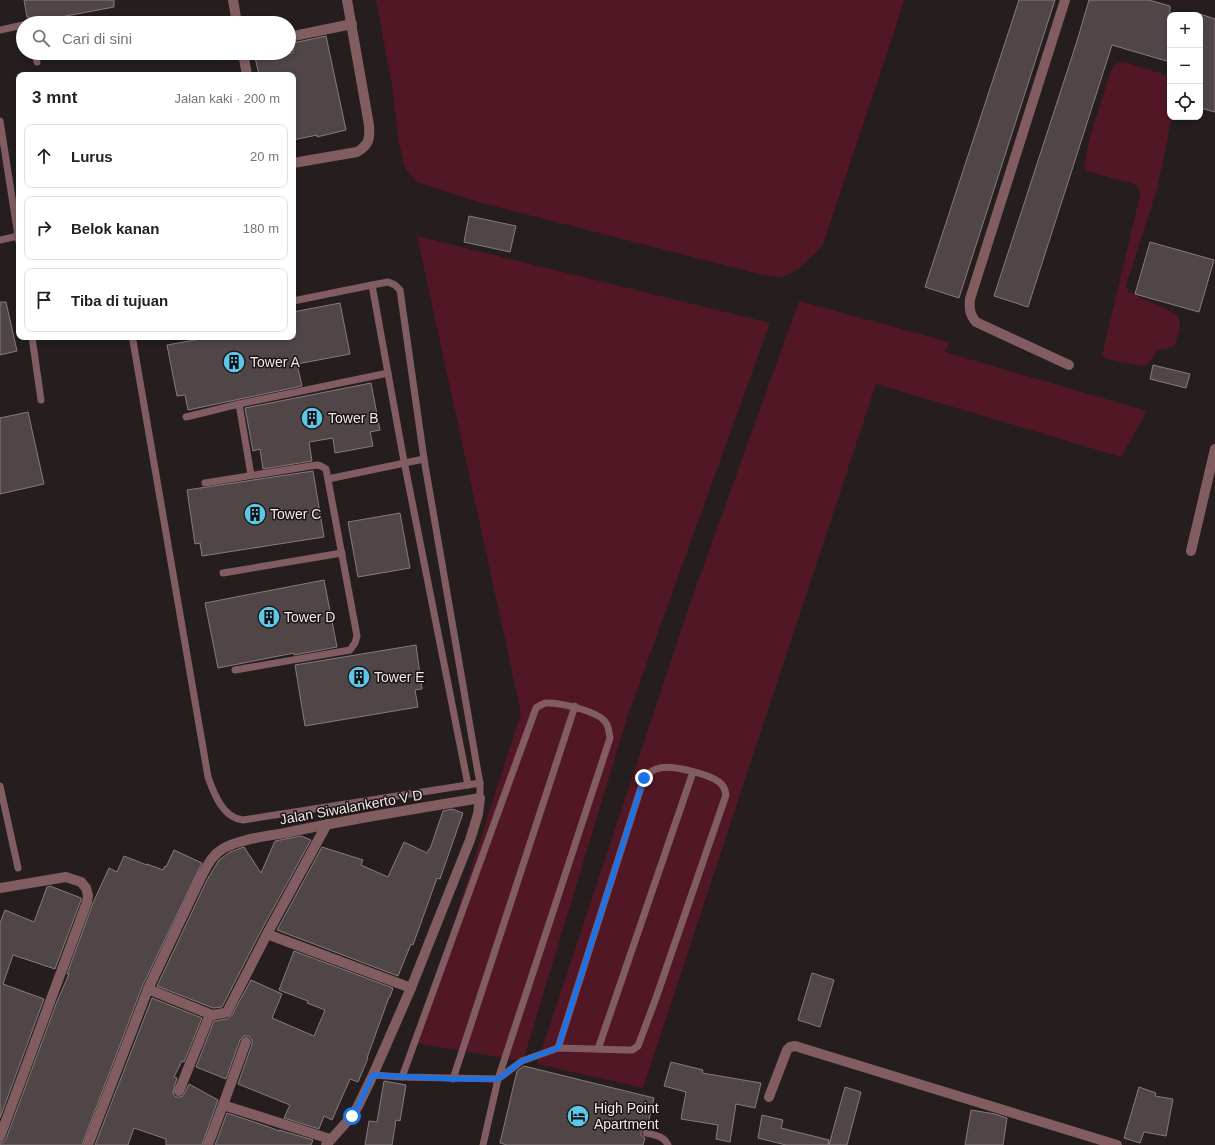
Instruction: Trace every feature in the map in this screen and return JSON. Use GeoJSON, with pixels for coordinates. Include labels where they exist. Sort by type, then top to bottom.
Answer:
{"type":"FeatureCollection","features":[{"type":"Feature","properties":{"kind":"street"},"geometry":{"type":"LineString","coordinates":[[233,0],[236,16]]}},
{"type":"Feature","properties":{"kind":"street"},"geometry":{"type":"LineString","coordinates":[[296,163],[357,152],[364,148],[368,142],[370,135],[369,125],[347,0]]}},
{"type":"Feature","properties":{"kind":"street"},"geometry":{"type":"LineString","coordinates":[[1065,0],[972,292],[969,308],[972,317],[976,322],[1069,365]]}},
{"type":"Feature","properties":{"kind":"street"},"geometry":{"type":"LineString","coordinates":[[296,36],[352,24]]}},
{"type":"Feature","properties":{"kind":"street"},"geometry":{"type":"LineString","coordinates":[[244,60],[246,72]]}},
{"type":"Feature","properties":{"kind":"street"},"geometry":{"type":"LineString","coordinates":[[1191,550],[1215,449]]}},
{"type":"Feature","properties":{"kind":"street"},"geometry":{"type":"LineString","coordinates":[[223,1105],[328,1142],[352,1116],[373,1075],[411,988],[470,840],[478,814],[480,798]]}},
{"type":"Feature","properties":{"kind":"street","name":"Jalan Siwalankerto V D"},"geometry":{"type":"LineString","coordinates":[[148,989],[209,862],[215,855],[227,846],[247,840],[327,824],[480,798]]}},
{"type":"Feature","properties":{"kind":"street"},"geometry":{"type":"LineString","coordinates":[[88,1145],[148,989],[212,1015],[224,1014],[227,1012],[267,934],[327,824]]}},
{"type":"Feature","properties":{"kind":"street"},"geometry":{"type":"LineString","coordinates":[[0,888],[66,876],[81,882],[86,888],[88,902],[0,1137]]}},
{"type":"Feature","properties":{"kind":"street"},"geometry":{"type":"LineString","coordinates":[[267,934],[411,988]]}},
{"type":"Feature","properties":{"kind":"street"},"geometry":{"type":"LineString","coordinates":[[179,1091],[209,1017],[212,1015]]}},
{"type":"Feature","properties":{"kind":"street"},"geometry":{"type":"LineString","coordinates":[[208,1145],[246,1042]]}},
{"type":"Feature","properties":{"kind":"street"},"geometry":{"type":"LineString","coordinates":[[769,1097],[787,1050],[790,1047],[795,1046],[1117,1145]]}},
{"type":"Feature","properties":{"kind":"lane"},"geometry":{"type":"LineString","coordinates":[[0,30],[16,27]]}},
{"type":"Feature","properties":{"kind":"lane"},"geometry":{"type":"LineString","coordinates":[[0,121],[16,220]]}},
{"type":"Feature","properties":{"kind":"lane"},"geometry":{"type":"LineString","coordinates":[[0,240],[16,239]]}},
{"type":"Feature","properties":{"kind":"lane"},"geometry":{"type":"LineString","coordinates":[[296,299],[388,282],[396,285],[400,290],[424,459],[480,783],[480,798]]}},
{"type":"Feature","properties":{"kind":"lane"},"geometry":{"type":"LineString","coordinates":[[372,284],[468,785]]}},
{"type":"Feature","properties":{"kind":"lane"},"geometry":{"type":"LineString","coordinates":[[32,340],[41,400]]}},
{"type":"Feature","properties":{"kind":"lane"},"geometry":{"type":"LineString","coordinates":[[133,340],[208,778],[220,804],[228,814],[234,818],[243,820],[480,783]]}},
{"type":"Feature","properties":{"kind":"lane"},"geometry":{"type":"LineString","coordinates":[[186,417],[239,404],[388,373]]}},
{"type":"Feature","properties":{"kind":"lane"},"geometry":{"type":"LineString","coordinates":[[239,404],[251,475]]}},
{"type":"Feature","properties":{"kind":"lane"},"geometry":{"type":"LineString","coordinates":[[328,479],[424,459]]}},
{"type":"Feature","properties":{"kind":"lane"},"geometry":{"type":"LineString","coordinates":[[205,483],[317,465],[326,469],[357,636],[355,643],[350,650],[235,670]]}},
{"type":"Feature","properties":{"kind":"lane"},"geometry":{"type":"LineString","coordinates":[[223,573],[342,553]]}},
{"type":"Feature","properties":{"kind":"lane"},"geometry":{"type":"LineString","coordinates":[[402,1077],[536,708],[547,703],[575,706],[600,717],[606,722],[610,738],[498,1079],[484,1145]]}},
{"type":"Feature","properties":{"kind":"lane"},"geometry":{"type":"LineString","coordinates":[[453,1079],[575,706]]}},
{"type":"Feature","properties":{"kind":"lane"},"geometry":{"type":"LineString","coordinates":[[373,1075],[453,1079],[498,1079],[522,1061],[558,1048],[632,1050],[638,1046],[724,802],[726,795],[725,788],[720,782],[711,777],[676,768],[660,768],[651,771],[644,778],[558,1048]]}},
{"type":"Feature","properties":{"kind":"lane"},"geometry":{"type":"LineString","coordinates":[[598,1049],[693,772]]}},
{"type":"Feature","properties":{"kind":"lane"},"geometry":{"type":"LineString","coordinates":[[0,786],[18,868]]}},
{"type":"Feature","properties":{"kind":"lane"},"geometry":{"type":"LineString","coordinates":[[646,1134],[662,1137],[668,1145]]}},
{"type":"Feature","properties":{"kind":"shaded area"},"geometry":{"type":"Polygon","coordinates":[[[376,0],[904,0],[822,247],[799,268],[782,278],[763,275],[478,202],[417,182],[405,168],[399,143],[392,86],[376,0]]]}},
{"type":"Feature","properties":{"kind":"shaded area"},"geometry":{"type":"Polygon","coordinates":[[[1123,62],[1167,75],[1167,120],[1171,120],[1157,189],[1126,286],[1129,292],[1176,314],[1180,322],[1180,326],[1174,346],[1158,350],[1148,364],[1143,366],[1107,359],[1102,355],[1140,195],[1139,189],[1134,184],[1086,171],[1084,168],[1090,137],[1111,70],[1116,64],[1123,62]]]}},
{"type":"Feature","properties":{"kind":"shaded area"},"geometry":{"type":"Polygon","coordinates":[[[417,236],[770,323],[628,715],[523,1061],[415,1043],[521,713],[417,236]]]}},
{"type":"Feature","properties":{"kind":"shaded area"},"geometry":{"type":"Polygon","coordinates":[[[799,301],[949,342],[945,352],[1147,411],[1121,457],[876,384],[643,1088],[537,1064],[688,609],[799,301]]]}},
{"type":"Feature","properties":{"kind":"building"},"geometry":{"type":"Polygon","coordinates":[[[24,0],[114,0],[114,7],[66,16],[27,16],[24,0]]]}},
{"type":"Feature","properties":{"kind":"building"},"geometry":{"type":"Polygon","coordinates":[[[1019,0],[1055,0],[959,298],[925,287],[1019,0]]]}},
{"type":"Feature","properties":{"kind":"building"},"geometry":{"type":"Polygon","coordinates":[[[1089,0],[1149,0],[1170,6],[1170,12],[1167,12],[1167,61],[1112,45],[1028,307],[994,296],[1089,0]]]}},
{"type":"Feature","properties":{"kind":"building"},"geometry":{"type":"Polygon","coordinates":[[[1203,15],[1215,19],[1215,112],[1203,109],[1203,15]]]}},
{"type":"Feature","properties":{"kind":"building"},"geometry":{"type":"Polygon","coordinates":[[[326,36],[346,130],[317,137],[317,135],[296,139],[296,72],[258,72],[256,60],[296,60],[296,42],[326,36]]]}},
{"type":"Feature","properties":{"kind":"building"},"geometry":{"type":"Polygon","coordinates":[[[469,216],[516,226],[510,252],[464,242],[469,216]]]}},
{"type":"Feature","properties":{"kind":"building"},"geometry":{"type":"Polygon","coordinates":[[[1150,242],[1214,260],[1199,312],[1135,294],[1150,242]]]}},
{"type":"Feature","properties":{"kind":"building"},"geometry":{"type":"Polygon","coordinates":[[[0,302],[6,302],[17,351],[0,355],[0,302]]]}},
{"type":"Feature","properties":{"kind":"building","name":"Tower A"},"geometry":{"type":"Polygon","coordinates":[[[340,303],[350,354],[297,364],[302,386],[188,410],[185,395],[177,396],[167,345],[194,340],[296,340],[296,311],[340,303]]]}},
{"type":"Feature","properties":{"kind":"building"},"geometry":{"type":"Polygon","coordinates":[[[1153,365],[1190,374],[1186,388],[1150,379],[1153,365]]]}},
{"type":"Feature","properties":{"kind":"building","name":"Tower B"},"geometry":{"type":"Polygon","coordinates":[[[371,383],[380,430],[370,432],[373,446],[335,453],[333,438],[309,442],[312,461],[263,469],[260,449],[253,451],[245,408],[371,383]]]}},
{"type":"Feature","properties":{"kind":"building"},"geometry":{"type":"Polygon","coordinates":[[[28,412],[44,484],[0,494],[0,418],[28,412]]]}},
{"type":"Feature","properties":{"kind":"building","name":"Tower C"},"geometry":{"type":"Polygon","coordinates":[[[313,471],[324,537],[202,556],[200,543],[195,544],[187,490],[313,471]]]}},
{"type":"Feature","properties":{"kind":"building"},"geometry":{"type":"Polygon","coordinates":[[[400,513],[410,568],[358,577],[348,522],[400,513]]]}},
{"type":"Feature","properties":{"kind":"building","name":"Tower D"},"geometry":{"type":"Polygon","coordinates":[[[324,580],[337,647],[294,655],[294,653],[218,668],[205,603],[324,580]]]}},
{"type":"Feature","properties":{"kind":"building","name":"Tower E"},"geometry":{"type":"Polygon","coordinates":[[[416,645],[422,689],[415,690],[418,707],[305,726],[295,665],[416,645]]]}},
{"type":"Feature","properties":{"kind":"building"},"geometry":{"type":"Polygon","coordinates":[[[452,809],[463,813],[440,879],[437,878],[413,945],[411,944],[398,976],[277,930],[322,847],[363,860],[361,865],[388,877],[404,842],[427,853],[430,849],[443,811],[452,809]]]}},
{"type":"Feature","properties":{"kind":"building"},"geometry":{"type":"Polygon","coordinates":[[[301,836],[311,840],[261,931],[222,1007],[213,1008],[157,986],[207,880],[219,860],[230,852],[244,847],[261,873],[275,841],[301,836]]]}},
{"type":"Feature","properties":{"kind":"building"},"geometry":{"type":"Polygon","coordinates":[[[174,850],[202,863],[142,987],[82,1145],[0,1145],[0,1143],[4,1142],[6,1139],[56,1004],[69,974],[67,974],[93,903],[109,868],[117,872],[124,856],[163,870],[174,850]]]}},
{"type":"Feature","properties":{"kind":"building"},"geometry":{"type":"Polygon","coordinates":[[[50,886],[81,898],[81,900],[55,969],[13,955],[3,984],[44,999],[0,1118],[0,923],[5,910],[34,922],[47,887],[50,886]]]}},
{"type":"Feature","properties":{"kind":"building"},"geometry":{"type":"Polygon","coordinates":[[[294,951],[393,988],[358,1082],[350,1079],[332,1120],[324,1116],[319,1129],[284,1118],[290,1105],[238,1084],[252,1044],[252,1040],[249,1036],[244,1036],[240,1040],[226,1079],[196,1067],[214,1021],[227,1019],[232,1015],[251,980],[282,994],[272,1018],[314,1036],[325,1010],[307,1003],[308,1001],[279,990],[294,951]]]}},
{"type":"Feature","properties":{"kind":"building"},"geometry":{"type":"Polygon","coordinates":[[[812,973],[834,980],[820,1027],[798,1020],[812,973]]]}},
{"type":"Feature","properties":{"kind":"building"},"geometry":{"type":"Polygon","coordinates":[[[152,998],[202,1018],[184,1062],[182,1061],[174,1077],[177,1078],[173,1092],[176,1097],[183,1096],[189,1084],[218,1100],[202,1145],[166,1145],[166,1139],[134,1128],[128,1145],[95,1145],[152,998]]]}},
{"type":"Feature","properties":{"kind":"building"},"geometry":{"type":"Polygon","coordinates":[[[671,1062],[703,1070],[702,1073],[761,1083],[755,1108],[736,1104],[730,1142],[716,1139],[718,1125],[681,1119],[686,1092],[664,1086],[671,1062]]]}},
{"type":"Feature","properties":{"kind":"building","name":"High Point Apartment"},"geometry":{"type":"Polygon","coordinates":[[[524,1066],[654,1098],[647,1128],[644,1128],[641,1132],[641,1135],[645,1138],[643,1145],[507,1145],[500,1143],[517,1071],[524,1066]]]}},
{"type":"Feature","properties":{"kind":"building"},"geometry":{"type":"Polygon","coordinates":[[[384,1081],[406,1085],[400,1121],[396,1120],[392,1145],[365,1145],[369,1121],[377,1122],[384,1081]]]}},
{"type":"Feature","properties":{"kind":"building"},"geometry":{"type":"Polygon","coordinates":[[[845,1087],[861,1092],[847,1145],[829,1145],[845,1087]]]}},
{"type":"Feature","properties":{"kind":"building"},"geometry":{"type":"Polygon","coordinates":[[[1139,1087],[1156,1093],[1155,1096],[1173,1099],[1166,1136],[1144,1132],[1140,1143],[1124,1138],[1139,1087]]]}},
{"type":"Feature","properties":{"kind":"building"},"geometry":{"type":"Polygon","coordinates":[[[971,1110],[995,1114],[1007,1118],[1003,1145],[965,1145],[971,1110]]]}},
{"type":"Feature","properties":{"kind":"building"},"geometry":{"type":"Polygon","coordinates":[[[227,1113],[279,1131],[313,1140],[311,1145],[215,1145],[227,1113]]]}},
{"type":"Feature","properties":{"kind":"building"},"geometry":{"type":"Polygon","coordinates":[[[762,1115],[783,1120],[781,1128],[829,1140],[828,1145],[786,1145],[758,1138],[762,1115]]]}},
{"type":"Feature","properties":{"kind":"place","name":"Tower A"},"geometry":{"type":"Point","coordinates":[234,362]}},
{"type":"Feature","properties":{"kind":"place","name":"Tower B"},"geometry":{"type":"Point","coordinates":[312,418]}},
{"type":"Feature","properties":{"kind":"place","name":"Tower C"},"geometry":{"type":"Point","coordinates":[255,514]}},
{"type":"Feature","properties":{"kind":"place","name":"Tower D"},"geometry":{"type":"Point","coordinates":[269,617]}},
{"type":"Feature","properties":{"kind":"place","name":"Tower E"},"geometry":{"type":"Point","coordinates":[359,677]}},
{"type":"Feature","properties":{"kind":"place","name":"High Point Apartment"},"geometry":{"type":"Point","coordinates":[578,1116]}},
{"type":"Feature","properties":{"kind":"route"},"geometry":{"type":"LineString","coordinates":[[352,1116],[373,1075],[453,1079],[498,1079],[522,1061],[558,1048],[644,778]]}}]}
